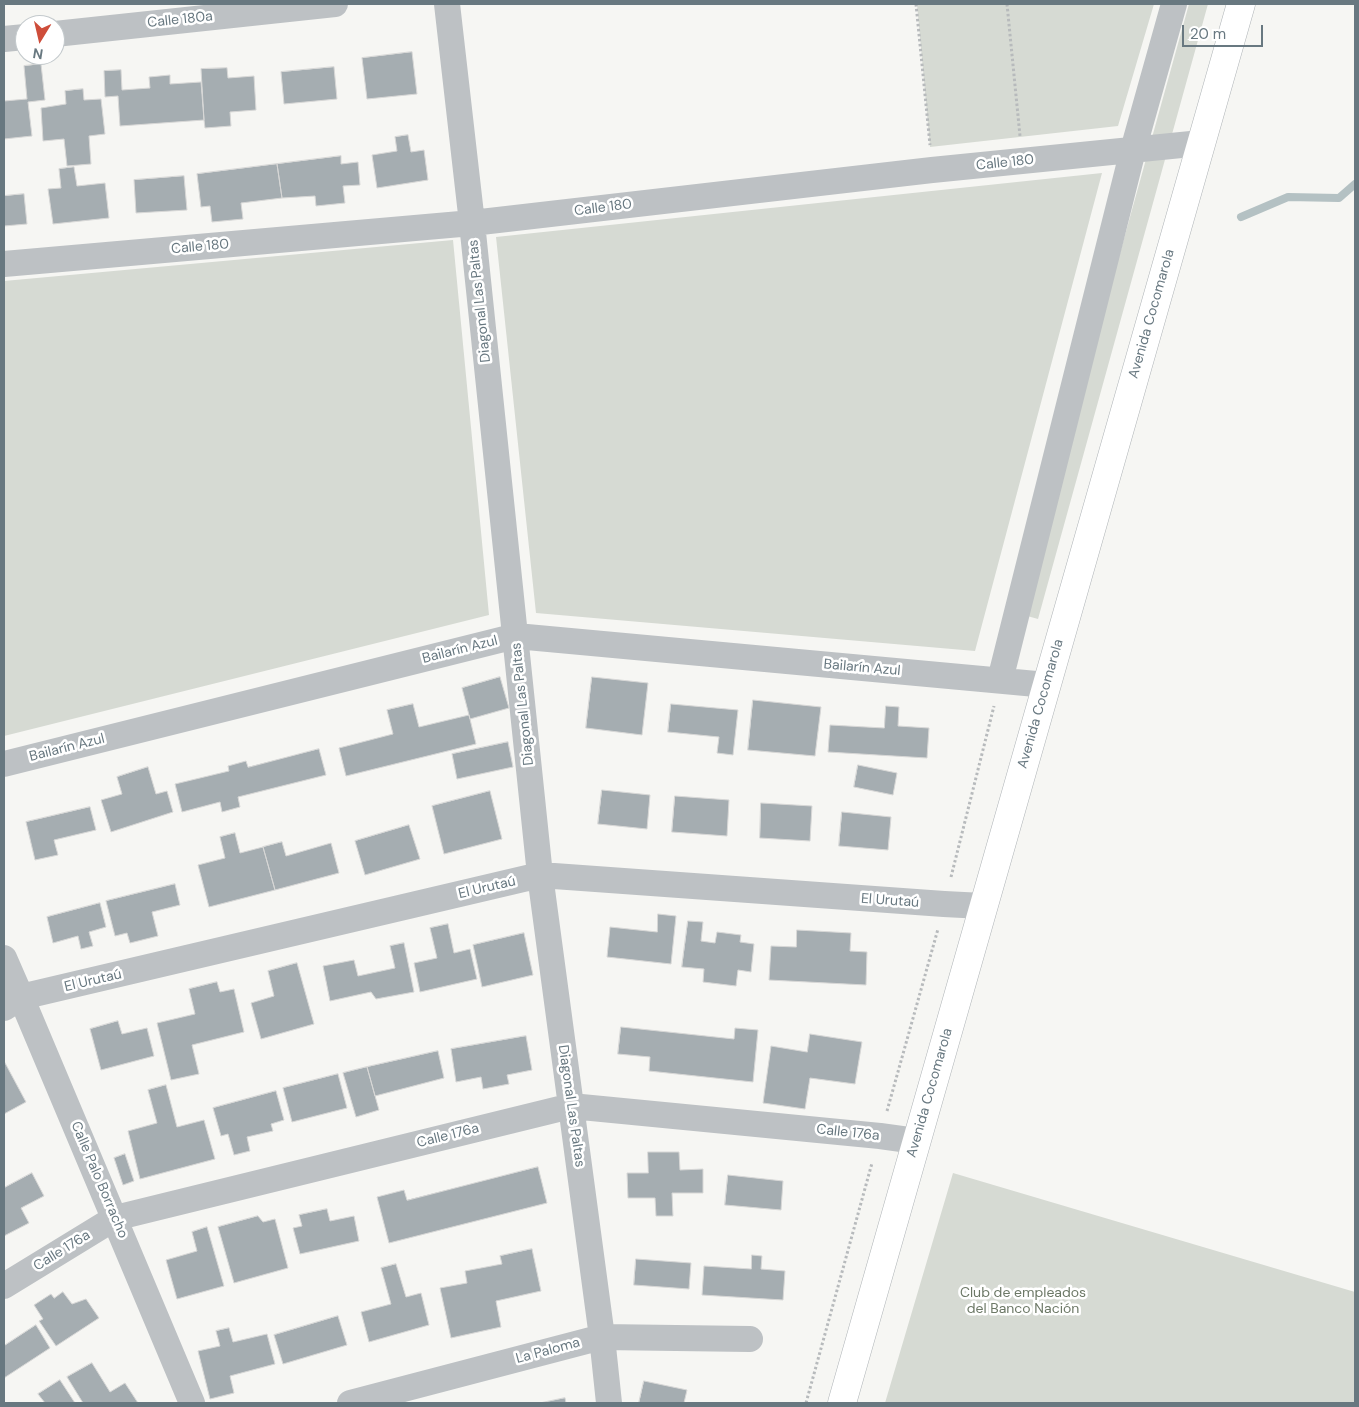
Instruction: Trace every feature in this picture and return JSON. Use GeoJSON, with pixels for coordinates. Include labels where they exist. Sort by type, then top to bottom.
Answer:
{"type":"FeatureCollection","features":[{"type":"Feature","properties":{"kind":"main road","name":"Avenida Cocomarola"},"geometry":{"type":"LineString","coordinates":[[842,1403],[1241,4]]}},
{"type":"Feature","properties":{"kind":"street","name":"Calle 180a"},"geometry":{"type":"LineString","coordinates":[[65,33],[334,4]]}},
{"type":"Feature","properties":{"kind":"street","name":"Diagonal Las Paltas"},"geometry":{"type":"LineString","coordinates":[[447,4],[472,223],[540,876],[602,1337],[609,1403]]}},
{"type":"Feature","properties":{"kind":"street"},"geometry":{"type":"LineString","coordinates":[[1000,680],[1133,150],[1174,4]]}},
{"type":"Feature","properties":{"kind":"street","name":"Calle 180"},"geometry":{"type":"LineString","coordinates":[[4,264],[472,223],[932,170],[1201,143]]}},
{"type":"Feature","properties":{"kind":"street","name":"Bailarín Azul"},"geometry":{"type":"LineString","coordinates":[[4,764],[516,636],[1046,685]]}},
{"type":"Feature","properties":{"kind":"street","name":"El Urutaú"},"geometry":{"type":"LineString","coordinates":[[13,1003],[540,876],[983,906]]}},
{"type":"Feature","properties":{"kind":"street","name":"Calle Palo Borracho"},"geometry":{"type":"LineString","coordinates":[[4,958],[13,1003],[115,1218],[192,1403]]}},
{"type":"Feature","properties":{"kind":"street","name":"Calle 176a"},"geometry":{"type":"LineString","coordinates":[[4,1286],[115,1218],[571,1106],[916,1141]]}},
{"type":"Feature","properties":{"kind":"street","name":"La Paloma"},"geometry":{"type":"LineString","coordinates":[[350,1403],[602,1337],[750,1339]]}},
{"type":"Feature","properties":{"kind":"path"},"geometry":{"type":"LineString","coordinates":[[916,4],[932,170]]}},
{"type":"Feature","properties":{"kind":"path"},"geometry":{"type":"LineString","coordinates":[[1007,4],[1023,161]]}},
{"type":"Feature","properties":{"kind":"path"},"geometry":{"type":"LineString","coordinates":[[806,1403],[944,904],[1000,680]]}},
{"type":"Feature","properties":{"kind":"green space"},"geometry":{"type":"Polygon","coordinates":[[[917,4],[1154,4],[1118,126],[930,147],[917,4]]]}},
{"type":"Feature","properties":{"kind":"green space"},"geometry":{"type":"Polygon","coordinates":[[[1189,4],[1208,4],[1038,619],[1020,614],[1189,4]]]}},
{"type":"Feature","properties":{"kind":"green space"},"geometry":{"type":"Polygon","coordinates":[[[1102,173],[975,651],[536,613],[496,237],[1102,173]]]}},
{"type":"Feature","properties":{"kind":"green space"},"geometry":{"type":"Polygon","coordinates":[[[453,240],[489,615],[4,736],[4,281],[453,240]]]}},
{"type":"Feature","properties":{"kind":"green space","name":"Club de empleados del Banco Nación"},"geometry":{"type":"Polygon","coordinates":[[[953,1173],[1355,1292],[1355,1403],[885,1403],[953,1173]]]}},
{"type":"Feature","properties":{"kind":"building"},"geometry":{"type":"Polygon","coordinates":[[[412,52],[417,94],[367,99],[362,58],[412,52]]]}},
{"type":"Feature","properties":{"kind":"building"},"geometry":{"type":"Polygon","coordinates":[[[41,65],[45,100],[28,102],[32,136],[4,139],[4,101],[27,99],[24,66],[41,65]]]}},
{"type":"Feature","properties":{"kind":"building"},"geometry":{"type":"Polygon","coordinates":[[[334,67],[337,99],[284,104],[281,72],[334,67]]]}},
{"type":"Feature","properties":{"kind":"building"},"geometry":{"type":"Polygon","coordinates":[[[227,68],[228,78],[254,76],[256,110],[230,112],[231,126],[205,128],[201,69],[227,68]]]}},
{"type":"Feature","properties":{"kind":"building"},"geometry":{"type":"Polygon","coordinates":[[[121,70],[122,90],[150,88],[149,77],[170,75],[170,84],[201,82],[204,120],[120,126],[118,96],[105,97],[104,71],[121,70]]]}},
{"type":"Feature","properties":{"kind":"building"},"geometry":{"type":"Polygon","coordinates":[[[83,89],[84,100],[101,99],[105,134],[89,136],[91,164],[67,166],[64,139],[43,141],[41,108],[66,104],[65,91],[83,89]]]}},
{"type":"Feature","properties":{"kind":"building"},"geometry":{"type":"Polygon","coordinates":[[[408,135],[411,152],[424,150],[428,180],[377,188],[372,155],[397,151],[395,137],[408,135]]]}},
{"type":"Feature","properties":{"kind":"building"},"geometry":{"type":"Polygon","coordinates":[[[341,156],[341,164],[358,162],[360,185],[343,186],[345,203],[316,206],[315,196],[282,198],[277,164],[341,156]]]}},
{"type":"Feature","properties":{"kind":"building"},"geometry":{"type":"Polygon","coordinates":[[[277,164],[282,198],[241,203],[243,219],[212,222],[210,206],[201,207],[197,174],[277,164]]]}},
{"type":"Feature","properties":{"kind":"building"},"geometry":{"type":"Polygon","coordinates":[[[74,167],[77,186],[105,183],[109,218],[53,224],[48,189],[61,188],[59,169],[74,167]]]}},
{"type":"Feature","properties":{"kind":"building"},"geometry":{"type":"Polygon","coordinates":[[[184,176],[187,210],[136,213],[134,180],[184,176]]]}},
{"type":"Feature","properties":{"kind":"building"},"geometry":{"type":"Polygon","coordinates":[[[24,194],[27,224],[4,226],[4,196],[24,194]]]}},
{"type":"Feature","properties":{"kind":"building"},"geometry":{"type":"Polygon","coordinates":[[[500,677],[509,708],[470,719],[462,688],[500,677]]]}},
{"type":"Feature","properties":{"kind":"building"},"geometry":{"type":"Polygon","coordinates":[[[592,677],[648,683],[642,735],[586,728],[592,677]]]}},
{"type":"Feature","properties":{"kind":"building"},"geometry":{"type":"Polygon","coordinates":[[[753,700],[821,707],[815,756],[748,750],[753,700]]]}},
{"type":"Feature","properties":{"kind":"building"},"geometry":{"type":"Polygon","coordinates":[[[413,704],[419,727],[469,715],[476,744],[346,776],[339,748],[393,734],[387,710],[413,704]]]}},
{"type":"Feature","properties":{"kind":"building"},"geometry":{"type":"Polygon","coordinates":[[[671,704],[738,710],[733,755],[717,753],[719,737],[668,732],[671,704]]]}},
{"type":"Feature","properties":{"kind":"building"},"geometry":{"type":"Polygon","coordinates":[[[886,706],[899,707],[898,726],[929,728],[927,758],[828,752],[830,725],[884,728],[886,706]]]}},
{"type":"Feature","properties":{"kind":"building"},"geometry":{"type":"Polygon","coordinates":[[[508,742],[513,767],[457,779],[452,754],[508,742]]]}},
{"type":"Feature","properties":{"kind":"building"},"geometry":{"type":"Polygon","coordinates":[[[319,749],[326,775],[238,797],[240,807],[222,812],[220,802],[182,812],[175,784],[229,771],[228,766],[246,761],[248,767],[319,749]]]}},
{"type":"Feature","properties":{"kind":"building"},"geometry":{"type":"Polygon","coordinates":[[[858,765],[897,773],[893,795],[854,787],[858,765]]]}},
{"type":"Feature","properties":{"kind":"building"},"geometry":{"type":"Polygon","coordinates":[[[148,767],[156,794],[167,791],[173,812],[111,832],[101,800],[122,794],[117,777],[148,767]]]}},
{"type":"Feature","properties":{"kind":"building"},"geometry":{"type":"Polygon","coordinates":[[[602,790],[650,795],[647,829],[598,824],[602,790]]]}},
{"type":"Feature","properties":{"kind":"building"},"geometry":{"type":"Polygon","coordinates":[[[490,791],[502,839],[444,854],[432,806],[490,791]]]}},
{"type":"Feature","properties":{"kind":"building"},"geometry":{"type":"Polygon","coordinates":[[[675,796],[729,800],[727,836],[672,832],[675,796]]]}},
{"type":"Feature","properties":{"kind":"building"},"geometry":{"type":"Polygon","coordinates":[[[761,803],[812,806],[810,841],[760,838],[761,803]]]}},
{"type":"Feature","properties":{"kind":"building"},"geometry":{"type":"Polygon","coordinates":[[[90,807],[96,830],[54,840],[58,855],[35,860],[26,822],[90,807]]]}},
{"type":"Feature","properties":{"kind":"building"},"geometry":{"type":"Polygon","coordinates":[[[842,812],[891,817],[888,850],[839,846],[842,812]]]}},
{"type":"Feature","properties":{"kind":"building"},"geometry":{"type":"Polygon","coordinates":[[[409,825],[420,859],[365,875],[355,841],[409,825]]]}},
{"type":"Feature","properties":{"kind":"building"},"geometry":{"type":"Polygon","coordinates":[[[235,833],[240,853],[263,847],[275,890],[209,907],[198,865],[225,858],[220,837],[235,833]]]}},
{"type":"Feature","properties":{"kind":"building"},"geometry":{"type":"Polygon","coordinates":[[[282,842],[286,856],[331,843],[339,873],[275,890],[263,847],[282,842]]]}},
{"type":"Feature","properties":{"kind":"building"},"geometry":{"type":"Polygon","coordinates":[[[175,884],[180,905],[152,912],[158,936],[130,943],[127,933],[115,936],[106,901],[175,884]]]}},
{"type":"Feature","properties":{"kind":"building"},"geometry":{"type":"Polygon","coordinates":[[[100,903],[106,927],[89,932],[93,946],[81,949],[78,936],[53,943],[47,917],[100,903]]]}},
{"type":"Feature","properties":{"kind":"building"},"geometry":{"type":"Polygon","coordinates":[[[658,914],[676,916],[671,964],[607,957],[610,927],[657,932],[658,914]]]}},
{"type":"Feature","properties":{"kind":"building"},"geometry":{"type":"Polygon","coordinates":[[[688,921],[703,922],[701,941],[715,943],[717,932],[741,935],[740,942],[754,944],[751,972],[738,970],[736,986],[703,982],[704,969],[682,967],[688,921]]]}},
{"type":"Feature","properties":{"kind":"building"},"geometry":{"type":"Polygon","coordinates":[[[448,924],[454,953],[470,949],[477,979],[420,992],[414,963],[437,958],[430,928],[448,924]]]}},
{"type":"Feature","properties":{"kind":"building"},"geometry":{"type":"Polygon","coordinates":[[[797,930],[851,933],[850,951],[867,952],[866,985],[769,980],[771,946],[796,947],[797,930]]]}},
{"type":"Feature","properties":{"kind":"building"},"geometry":{"type":"Polygon","coordinates":[[[524,933],[533,975],[482,987],[473,945],[524,933]]]}},
{"type":"Feature","properties":{"kind":"building"},"geometry":{"type":"Polygon","coordinates":[[[404,943],[414,992],[376,999],[371,992],[330,1001],[323,966],[354,960],[358,976],[395,968],[390,946],[404,943]]]}},
{"type":"Feature","properties":{"kind":"building"},"geometry":{"type":"Polygon","coordinates":[[[297,963],[314,1024],[261,1039],[251,1003],[274,996],[268,971],[297,963]]]}},
{"type":"Feature","properties":{"kind":"building"},"geometry":{"type":"Polygon","coordinates":[[[217,982],[220,992],[234,989],[244,1032],[192,1045],[199,1074],[171,1080],[157,1023],[195,1014],[189,989],[217,982]]]}},
{"type":"Feature","properties":{"kind":"building"},"geometry":{"type":"Polygon","coordinates":[[[118,1021],[122,1034],[147,1028],[154,1056],[101,1070],[90,1029],[118,1021]]]}},
{"type":"Feature","properties":{"kind":"building"},"geometry":{"type":"Polygon","coordinates":[[[621,1027],[734,1039],[735,1028],[758,1030],[753,1082],[649,1071],[650,1057],[618,1054],[621,1027]]]}},
{"type":"Feature","properties":{"kind":"building"},"geometry":{"type":"Polygon","coordinates":[[[810,1034],[862,1042],[855,1084],[810,1078],[805,1109],[763,1103],[771,1046],[807,1052],[810,1034]]]}},
{"type":"Feature","properties":{"kind":"building"},"geometry":{"type":"Polygon","coordinates":[[[526,1036],[532,1070],[507,1075],[509,1084],[483,1089],[481,1077],[456,1082],[451,1049],[526,1036]]]}},
{"type":"Feature","properties":{"kind":"building"},"geometry":{"type":"Polygon","coordinates":[[[438,1051],[444,1078],[375,1096],[367,1067],[438,1051]]]}},
{"type":"Feature","properties":{"kind":"building"},"geometry":{"type":"Polygon","coordinates":[[[4,1061],[26,1102],[4,1114],[4,1061]]]}},
{"type":"Feature","properties":{"kind":"building"},"geometry":{"type":"Polygon","coordinates":[[[367,1067],[379,1110],[356,1117],[343,1073],[367,1067]]]}},
{"type":"Feature","properties":{"kind":"building"},"geometry":{"type":"Polygon","coordinates":[[[338,1074],[347,1108],[292,1122],[283,1088],[338,1074]]]}},
{"type":"Feature","properties":{"kind":"building"},"geometry":{"type":"Polygon","coordinates":[[[166,1085],[177,1127],[204,1120],[215,1159],[140,1179],[128,1131],[157,1123],[148,1090],[166,1085]]]}},
{"type":"Feature","properties":{"kind":"building"},"geometry":{"type":"Polygon","coordinates":[[[276,1091],[284,1120],[271,1124],[273,1131],[247,1137],[250,1151],[234,1155],[228,1134],[221,1136],[213,1108],[276,1091]]]}},
{"type":"Feature","properties":{"kind":"building"},"geometry":{"type":"Polygon","coordinates":[[[648,1152],[679,1152],[680,1170],[703,1169],[703,1193],[672,1193],[673,1216],[656,1216],[655,1198],[628,1198],[627,1173],[648,1173],[648,1152]]]}},
{"type":"Feature","properties":{"kind":"building"},"geometry":{"type":"Polygon","coordinates":[[[125,1154],[134,1181],[123,1185],[114,1158],[125,1154]]]}},
{"type":"Feature","properties":{"kind":"building"},"geometry":{"type":"Polygon","coordinates":[[[538,1167],[547,1203],[389,1243],[377,1197],[404,1190],[407,1200],[538,1167]]]}},
{"type":"Feature","properties":{"kind":"building"},"geometry":{"type":"Polygon","coordinates":[[[32,1173],[44,1196],[21,1208],[29,1223],[4,1236],[4,1188],[32,1173]]]}},
{"type":"Feature","properties":{"kind":"building"},"geometry":{"type":"Polygon","coordinates":[[[728,1175],[783,1181],[781,1210],[725,1205],[728,1175]]]}},
{"type":"Feature","properties":{"kind":"building"},"geometry":{"type":"Polygon","coordinates":[[[327,1209],[330,1221],[354,1216],[359,1241],[300,1254],[293,1228],[302,1226],[299,1215],[327,1209]]]}},
{"type":"Feature","properties":{"kind":"building"},"geometry":{"type":"Polygon","coordinates":[[[258,1216],[263,1222],[275,1219],[288,1268],[234,1283],[218,1227],[258,1216]]]}},
{"type":"Feature","properties":{"kind":"building"},"geometry":{"type":"Polygon","coordinates":[[[207,1227],[224,1286],[177,1299],[166,1260],[197,1251],[192,1232],[207,1227]]]}},
{"type":"Feature","properties":{"kind":"building"},"geometry":{"type":"Polygon","coordinates":[[[532,1249],[541,1291],[496,1301],[501,1327],[451,1338],[440,1288],[467,1283],[465,1271],[502,1264],[500,1256],[532,1249]]]}},
{"type":"Feature","properties":{"kind":"building"},"geometry":{"type":"Polygon","coordinates":[[[752,1255],[762,1256],[761,1269],[785,1271],[783,1300],[702,1295],[704,1266],[751,1269],[752,1255]]]}},
{"type":"Feature","properties":{"kind":"building"},"geometry":{"type":"Polygon","coordinates":[[[636,1259],[691,1263],[689,1289],[634,1285],[636,1259]]]}},
{"type":"Feature","properties":{"kind":"building"},"geometry":{"type":"Polygon","coordinates":[[[396,1264],[406,1297],[421,1293],[429,1325],[369,1342],[361,1312],[391,1304],[381,1268],[396,1264]]]}},
{"type":"Feature","properties":{"kind":"building"},"geometry":{"type":"Polygon","coordinates":[[[63,1292],[72,1304],[86,1299],[99,1318],[56,1346],[39,1321],[43,1319],[34,1305],[51,1294],[54,1298],[63,1292]]]}},
{"type":"Feature","properties":{"kind":"building"},"geometry":{"type":"Polygon","coordinates":[[[338,1316],[347,1345],[283,1364],[274,1335],[338,1316]]]}},
{"type":"Feature","properties":{"kind":"building"},"geometry":{"type":"Polygon","coordinates":[[[36,1325],[50,1348],[4,1378],[4,1346],[36,1325]]]}},
{"type":"Feature","properties":{"kind":"building"},"geometry":{"type":"Polygon","coordinates":[[[229,1328],[233,1342],[267,1334],[275,1364],[230,1376],[234,1393],[210,1399],[198,1351],[220,1346],[216,1331],[229,1328]]]}},
{"type":"Feature","properties":{"kind":"building"},"geometry":{"type":"Polygon","coordinates":[[[92,1363],[110,1392],[125,1383],[138,1403],[83,1403],[67,1377],[92,1363]]]}},
{"type":"Feature","properties":{"kind":"building"},"geometry":{"type":"Polygon","coordinates":[[[60,1380],[75,1403],[45,1403],[38,1394],[60,1380]]]}},
{"type":"Feature","properties":{"kind":"building"},"geometry":{"type":"Polygon","coordinates":[[[644,1381],[687,1390],[684,1403],[639,1403],[644,1381]]]}},
{"type":"Feature","properties":{"kind":"building"},"geometry":{"type":"Polygon","coordinates":[[[565,1398],[566,1403],[540,1403],[565,1398]]]}},
{"type":"Feature","properties":{"kind":"waterway"},"geometry":{"type":"LineString","coordinates":[[1241,217],[1288,197],[1339,198],[1355,184]]}}]}
